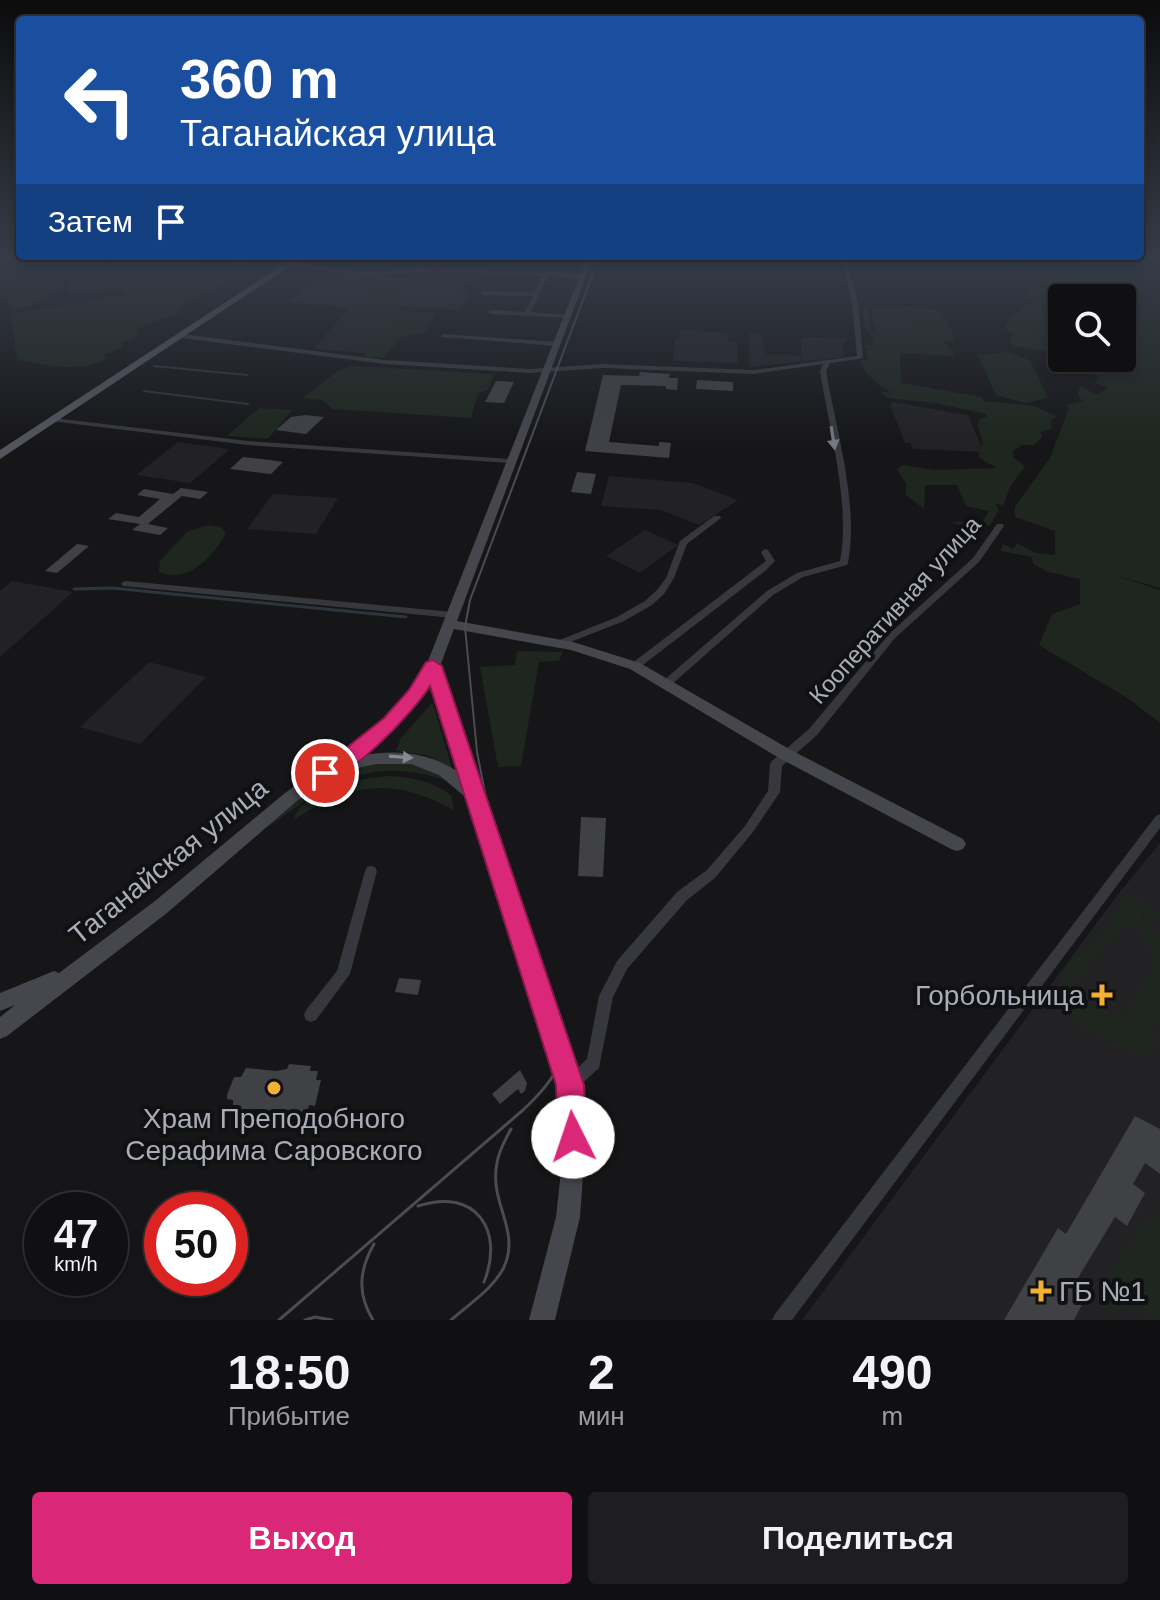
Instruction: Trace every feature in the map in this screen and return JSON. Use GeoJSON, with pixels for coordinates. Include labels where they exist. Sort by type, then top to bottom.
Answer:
{"type":"FeatureCollection","features":[{"type":"Feature","properties":{"kind":"main road"},"geometry":{"type":"LineString","coordinates":[[0,455],[203,322]]}},
{"type":"Feature","properties":{"kind":"main road","name":"Таганайская улица"},"geometry":{"type":"LineString","coordinates":[[0,1029],[161,907],[291,797],[391,723],[415,695],[433,666],[567,322]]}},
{"type":"Feature","properties":{"kind":"main road"},"geometry":{"type":"LineString","coordinates":[[451,620],[560,643],[635,666],[785,754],[957,844]]}},
{"type":"Feature","properties":{"kind":"main road"},"geometry":{"type":"LineString","coordinates":[[433,666],[478,801],[510,911],[570,1085],[573,1162],[568,1217],[542,1320]]}},
{"type":"Feature","properties":{"kind":"main road"},"geometry":{"type":"LineString","coordinates":[[325,773],[367,759],[409,757],[441,768],[478,801]]}},
{"type":"Feature","properties":{"kind":"main road"},"geometry":{"type":"LineString","coordinates":[[0,1002],[73,972]]}},
{"type":"Feature","properties":{"kind":"street"},"geometry":{"type":"LineString","coordinates":[[182,336],[394,363],[546,370],[748,372],[857,358],[862,354],[858,322]]}},
{"type":"Feature","properties":{"kind":"street"},"geometry":{"type":"LineString","coordinates":[[444,336],[557,344]]}},
{"type":"Feature","properties":{"kind":"street"},"geometry":{"type":"LineString","coordinates":[[667,683],[770,593],[800,575],[844,563],[849,548],[848,520],[823,371],[827,362]]}},
{"type":"Feature","properties":{"kind":"street"},"geometry":{"type":"LineString","coordinates":[[53,420],[235,441],[510,461]]}},
{"type":"Feature","properties":{"kind":"street"},"geometry":{"type":"LineString","coordinates":[[560,643],[615,622],[660,593],[679,561],[683,543],[717,518]]}},
{"type":"Feature","properties":{"kind":"street","name":"Кооперативная улица"},"geometry":{"type":"LineString","coordinates":[[785,754],[813,732],[889,644],[892,636],[976,560],[1000,526]]}},
{"type":"Feature","properties":{"kind":"street"},"geometry":{"type":"LineString","coordinates":[[635,666],[762,569],[771,561],[765,552]]}},
{"type":"Feature","properties":{"kind":"street"},"geometry":{"type":"LineString","coordinates":[[126,584],[451,620]]}},
{"type":"Feature","properties":{"kind":"street"},"geometry":{"type":"LineString","coordinates":[[570,1085],[594,1063],[606,996],[622,965],[682,896],[711,874],[749,829],[774,792],[776,764],[785,754]]}},
{"type":"Feature","properties":{"kind":"street"},"geometry":{"type":"LineString","coordinates":[[781,1320],[1160,819]]}},
{"type":"Feature","properties":{"kind":"street"},"geometry":{"type":"LineString","coordinates":[[311,1015],[343,974],[371,871]]}},
{"type":"Feature","properties":{"kind":"shaded area"},"geometry":{"type":"Polygon","coordinates":[[[12,322],[157,322],[135,330],[140,332],[134,339],[123,342],[120,349],[102,355],[107,358],[87,366],[64,367],[17,360],[12,322]]]}},
{"type":"Feature","properties":{"kind":"shaded area"},"geometry":{"type":"Polygon","coordinates":[[[337,322],[401,322],[375,354],[313,349],[337,322]]]}},
{"type":"Feature","properties":{"kind":"shaded area"},"geometry":{"type":"Polygon","coordinates":[[[391,322],[431,322],[424,333],[401,337],[384,358],[364,357],[391,322]]]}},
{"type":"Feature","properties":{"kind":"shaded area"},"geometry":{"type":"Polygon","coordinates":[[[864,322],[870,322],[872,331],[906,335],[912,331],[910,322],[947,322],[954,342],[945,342],[955,356],[900,353],[901,383],[982,397],[984,401],[1035,406],[1057,417],[1052,420],[1051,429],[1040,432],[1043,436],[1034,445],[1022,445],[1013,451],[1013,457],[1025,466],[1011,485],[1003,505],[995,504],[999,510],[990,525],[971,529],[952,522],[983,521],[989,511],[966,506],[957,485],[925,485],[924,509],[906,495],[906,483],[897,470],[903,465],[935,470],[997,468],[978,457],[983,443],[977,425],[981,418],[987,417],[985,414],[936,403],[888,398],[880,391],[892,393],[864,370],[860,360],[868,360],[866,351],[869,350],[864,345],[872,346],[874,339],[864,322]]]}},
{"type":"Feature","properties":{"kind":"shaded area"},"geometry":{"type":"Polygon","coordinates":[[[874,322],[945,322],[951,341],[876,335],[874,322]]]}},
{"type":"Feature","properties":{"kind":"shaded area"},"geometry":{"type":"Polygon","coordinates":[[[1008,322],[1048,322],[1048,352],[1012,346],[1010,337],[1015,336],[1004,327],[1008,322]]]}},
{"type":"Feature","properties":{"kind":"shaded area"},"geometry":{"type":"Polygon","coordinates":[[[1136,322],[1160,322],[1160,588],[1111,574],[1160,590],[1160,723],[1129,699],[1039,645],[1052,614],[1080,604],[1080,579],[1048,572],[1033,564],[1032,557],[1001,551],[1003,544],[1013,549],[1017,543],[1036,553],[1055,555],[1055,531],[1015,517],[1015,507],[1050,458],[1069,408],[1066,405],[1083,401],[1078,396],[1080,386],[1097,395],[1109,388],[1095,383],[1099,376],[1086,372],[1136,372],[1136,322]]]}},
{"type":"Feature","properties":{"kind":"shaded area"},"geometry":{"type":"Polygon","coordinates":[[[681,330],[729,333],[728,341],[737,343],[738,363],[673,361],[675,339],[679,339],[681,330]]]}},
{"type":"Feature","properties":{"kind":"shaded area"},"geometry":{"type":"Polygon","coordinates":[[[750,333],[761,334],[765,354],[801,356],[801,337],[847,338],[842,347],[844,357],[749,367],[750,333]]]}},
{"type":"Feature","properties":{"kind":"shaded area"},"geometry":{"type":"Polygon","coordinates":[[[976,351],[981,355],[1006,352],[1030,360],[1048,398],[1025,403],[996,395],[976,351]]]}},
{"type":"Feature","properties":{"kind":"shaded area"},"geometry":{"type":"Polygon","coordinates":[[[352,366],[494,374],[488,390],[478,393],[471,418],[333,409],[322,400],[302,398],[338,371],[352,366]]]}},
{"type":"Feature","properties":{"kind":"shaded area"},"geometry":{"type":"Polygon","coordinates":[[[892,402],[968,415],[984,452],[913,449],[910,443],[905,443],[890,405],[892,402]]]}},
{"type":"Feature","properties":{"kind":"shaded area"},"geometry":{"type":"Polygon","coordinates":[[[259,408],[292,410],[268,439],[227,436],[259,408]]]}},
{"type":"Feature","properties":{"kind":"shaded area"},"geometry":{"type":"Polygon","coordinates":[[[178,442],[230,449],[190,483],[136,475],[178,442]]]}},
{"type":"Feature","properties":{"kind":"shaded area"},"geometry":{"type":"Polygon","coordinates":[[[609,476],[693,483],[738,500],[699,525],[661,510],[601,506],[609,476]]]}},
{"type":"Feature","properties":{"kind":"shaded area"},"geometry":{"type":"Polygon","coordinates":[[[273,494],[338,498],[316,534],[247,529],[273,494]]]}},
{"type":"Feature","properties":{"kind":"shaded area"},"geometry":{"type":"Polygon","coordinates":[[[207,525],[221,527],[226,533],[207,559],[180,574],[159,572],[160,561],[187,532],[207,525]]]}},
{"type":"Feature","properties":{"kind":"shaded area"},"geometry":{"type":"Polygon","coordinates":[[[645,530],[678,545],[640,573],[606,556],[645,530]]]}},
{"type":"Feature","properties":{"kind":"shaded area"},"geometry":{"type":"Polygon","coordinates":[[[12,581],[73,592],[0,657],[0,591],[12,581]]]}},
{"type":"Feature","properties":{"kind":"shaded area"},"geometry":{"type":"Polygon","coordinates":[[[517,651],[563,652],[559,661],[539,662],[521,766],[498,767],[480,667],[515,665],[517,651]]]}},
{"type":"Feature","properties":{"kind":"shaded area"},"geometry":{"type":"Polygon","coordinates":[[[149,662],[206,677],[140,744],[80,727],[149,662]]]}},
{"type":"Feature","properties":{"kind":"shaded area"},"geometry":{"type":"Polygon","coordinates":[[[431,704],[452,768],[426,755],[396,751],[401,738],[431,704]]]}},
{"type":"Feature","properties":{"kind":"shaded area"},"geometry":{"type":"Polygon","coordinates":[[[383,761],[423,764],[451,782],[398,771],[353,777],[311,797],[267,828],[293,804],[320,786],[383,761]]]}},
{"type":"Feature","properties":{"kind":"shaded area"},"geometry":{"type":"Polygon","coordinates":[[[389,776],[437,786],[451,795],[454,810],[410,792],[372,788],[334,798],[293,820],[309,800],[334,787],[389,776]]]}},
{"type":"Feature","properties":{"kind":"shaded area","name":"Горбольница"},"geometry":{"type":"Polygon","coordinates":[[[1160,843],[1160,1320],[802,1320],[1119,893],[1160,843]]]}},
{"type":"Feature","properties":{"kind":"shaded area"},"geometry":{"type":"Polygon","coordinates":[[[1134,896],[1160,913],[1160,919],[1139,911],[1139,916],[1160,934],[1160,1020],[1153,1028],[1156,1041],[1151,1055],[1126,1049],[1098,1036],[1072,1019],[1054,1001],[1068,965],[1111,924],[1111,917],[1125,898],[1134,896]],[[1123,925],[1074,982],[1073,997],[1080,1004],[1125,1016],[1128,1005],[1156,966],[1147,939],[1133,925],[1123,925]]]}},
{"type":"Feature","properties":{"kind":"shaded area"},"geometry":{"type":"Polygon","coordinates":[[[1160,1213],[1160,1320],[1150,1320],[1136,1305],[1113,1315],[1099,1305],[1110,1280],[1131,1241],[1149,1220],[1160,1213]]]}},
{"type":"Feature","properties":{"kind":"building"},"geometry":{"type":"Polygon","coordinates":[[[640,372],[670,374],[669,378],[678,378],[677,390],[666,389],[666,386],[621,385],[609,442],[659,446],[659,442],[671,443],[669,458],[585,451],[603,375],[639,376],[640,372]]]}},
{"type":"Feature","properties":{"kind":"building"},"geometry":{"type":"Polygon","coordinates":[[[697,380],[733,382],[733,391],[696,389],[697,380]]]}},
{"type":"Feature","properties":{"kind":"building"},"geometry":{"type":"Polygon","coordinates":[[[496,381],[514,382],[504,403],[485,402],[496,381]]]}},
{"type":"Feature","properties":{"kind":"building"},"geometry":{"type":"Polygon","coordinates":[[[291,417],[324,417],[306,434],[276,430],[291,417]]]}},
{"type":"Feature","properties":{"kind":"building"},"geometry":{"type":"Polygon","coordinates":[[[243,457],[283,462],[271,474],[230,469],[243,457]]]}},
{"type":"Feature","properties":{"kind":"building"},"geometry":{"type":"Polygon","coordinates":[[[577,472],[596,474],[591,494],[571,492],[577,472]]]}},
{"type":"Feature","properties":{"kind":"building"},"geometry":{"type":"Polygon","coordinates":[[[181,488],[208,492],[200,499],[182,496],[148,524],[168,528],[160,535],[132,530],[140,524],[108,519],[116,513],[139,517],[160,499],[137,495],[144,489],[173,494],[181,488]]]}},
{"type":"Feature","properties":{"kind":"building"},"geometry":{"type":"Polygon","coordinates":[[[77,544],[89,546],[57,573],[45,571],[77,544]]]}},
{"type":"Feature","properties":{"kind":"building"},"geometry":{"type":"Polygon","coordinates":[[[581,817],[606,818],[603,877],[578,876],[581,817]]]}},
{"type":"Feature","properties":{"kind":"building"},"geometry":{"type":"Polygon","coordinates":[[[399,978],[421,980],[418,995],[395,992],[399,978]]]}},
{"type":"Feature","properties":{"kind":"building","name":"Храм Преподобного Серафима Саровского"},"geometry":{"type":"Polygon","coordinates":[[[289,1064],[311,1066],[310,1071],[318,1071],[316,1080],[321,1080],[315,1106],[309,1105],[307,1114],[297,1113],[295,1120],[272,1118],[273,1113],[263,1112],[264,1109],[233,1109],[233,1100],[227,1099],[227,1095],[234,1077],[241,1077],[246,1068],[276,1071],[287,1069],[289,1064]]]}},
{"type":"Feature","properties":{"kind":"building"},"geometry":{"type":"Polygon","coordinates":[[[520,1070],[527,1083],[525,1091],[521,1094],[518,1089],[500,1104],[492,1094],[520,1070]]]}},
{"type":"Feature","properties":{"kind":"building"},"geometry":{"type":"Polygon","coordinates":[[[1135,1116],[1160,1129],[1160,1174],[1145,1163],[1133,1184],[1145,1193],[1127,1226],[1115,1217],[1073,1286],[1086,1297],[1074,1320],[1004,1320],[1058,1228],[1066,1234],[1135,1116]]]}},
{"type":"Feature","properties":{"kind":"waterway"},"geometry":{"type":"LineString","coordinates":[[154,366],[247,375]]}},
{"type":"Feature","properties":{"kind":"waterway"},"geometry":{"type":"LineString","coordinates":[[144,391],[248,404]]}},
{"type":"Feature","properties":{"kind":"waterway"},"geometry":{"type":"LineString","coordinates":[[74,589],[112,588],[406,617]]}},
{"type":"Feature","properties":{"kind":"tram line"},"geometry":{"type":"LineString","coordinates":[[550,987],[486,798],[477,752],[465,627],[470,600],[575,322]]}},
{"type":"Feature","properties":{"kind":"tram line"},"geometry":{"type":"LineString","coordinates":[[279,1320],[523,1110],[551,1080],[562,1053],[562,1039],[549,985]]}},
{"type":"Feature","properties":{"kind":"tram line"},"geometry":{"type":"LineString","coordinates":[[451,1320],[480,1296],[504,1267],[509,1242],[498,1195],[496,1170],[499,1154],[511,1129]]}},
{"type":"Feature","properties":{"kind":"tram line"},"geometry":{"type":"LineString","coordinates":[[418,1206],[455,1203],[469,1208],[480,1217],[491,1246],[484,1282]]}},
{"type":"Feature","properties":{"kind":"tram line"},"geometry":{"type":"LineString","coordinates":[[373,1320],[364,1301],[362,1282],[365,1263],[374,1244]]}},
{"type":"Feature","properties":{"kind":"tram line"},"geometry":{"type":"LineString","coordinates":[[305,1320],[315,1317],[332,1320]]}},
{"type":"Feature","properties":{"kind":"place","name":"Горбольница"},"geometry":{"type":"Point","coordinates":[1102,995]}},
{"type":"Feature","properties":{"kind":"place","name":"Храм Преподобного Серафима Саровского"},"geometry":{"type":"Point","coordinates":[274,1088]}},
{"type":"Feature","properties":{"kind":"place","name":"ГБ №1"},"geometry":{"type":"Point","coordinates":[1041,1291]}},
{"type":"Feature","properties":{"kind":"route"},"geometry":{"type":"LineString","coordinates":[[325,773],[391,723],[415,695],[433,666],[554,1046],[570,1085],[573,1137]]}}]}
